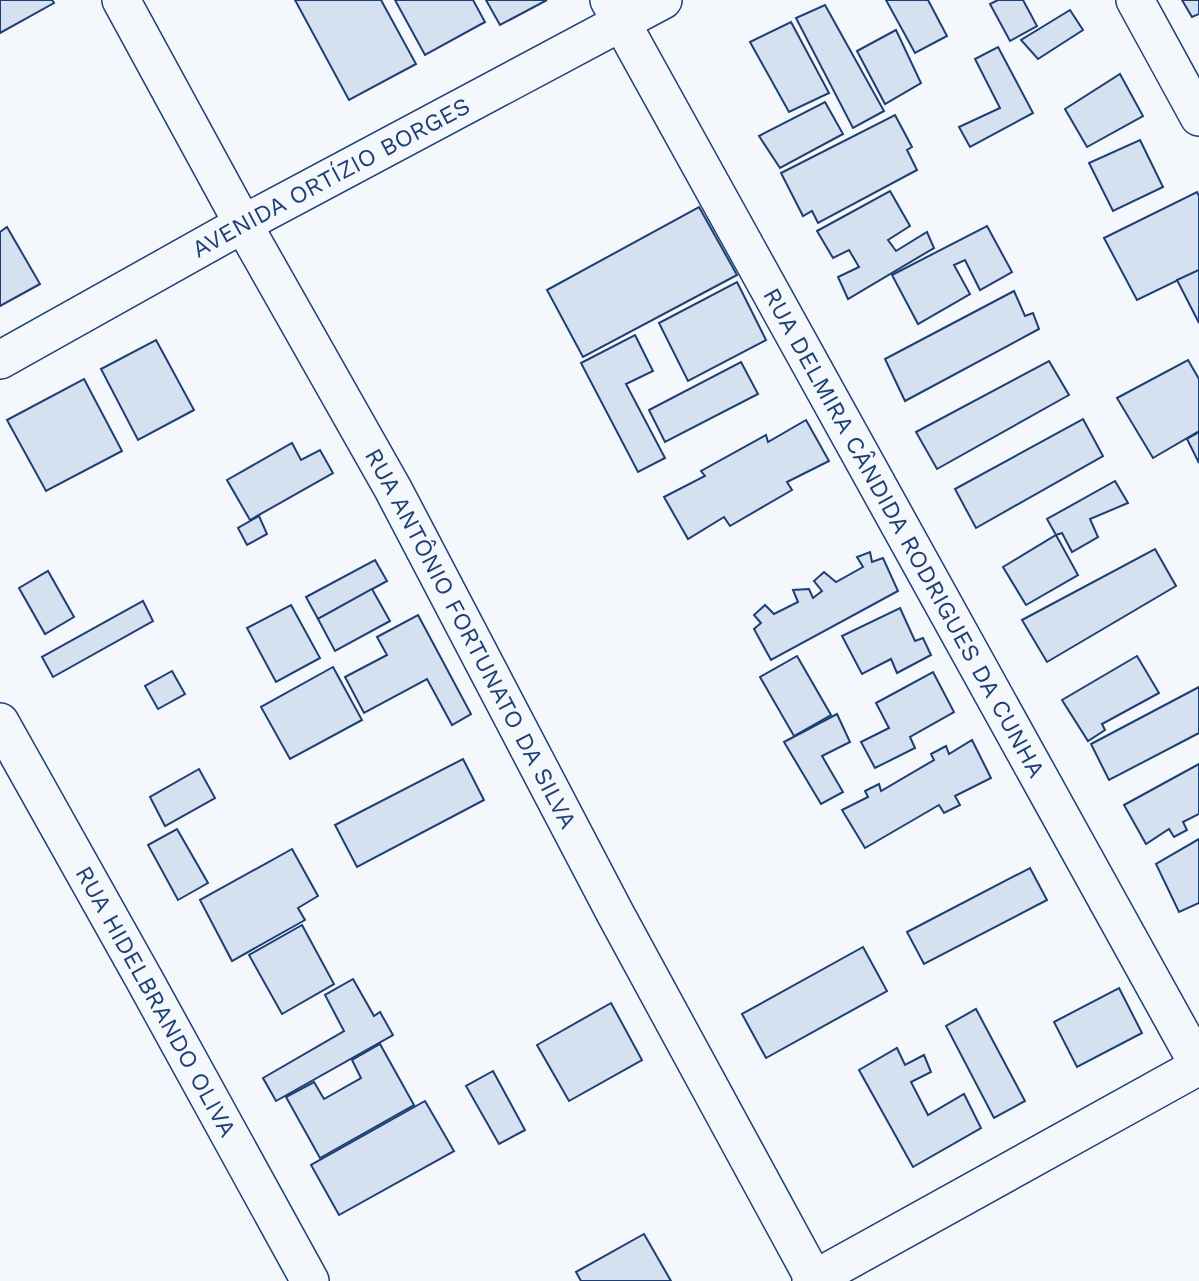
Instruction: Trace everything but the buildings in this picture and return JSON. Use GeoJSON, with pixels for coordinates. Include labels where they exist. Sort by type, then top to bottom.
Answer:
{"type":"FeatureCollection","features":[{"type":"Feature","properties":{"kind":"street","name":"RUA ANTÔNIO FORTUNATO DA SILVA"},"geometry":{"type":"LineString","coordinates":[[121,0],[243,224],[393,489],[615,913],[813,1280]]}},
{"type":"Feature","properties":{"kind":"street","name":"AVENIDA ORTÍZIO BORGES"},"geometry":{"type":"LineString","coordinates":[[0,360],[616,11],[663,0]]}},
{"type":"Feature","properties":{"kind":"street"},"geometry":{"type":"LineString","coordinates":[[1135,0],[1199,117]]}},
{"type":"Feature","properties":{"kind":"street","name":"RUA DELMIRA CÂNDIDA RODRIGUES DA CUNHA"},"geometry":{"type":"LineString","coordinates":[[616,11],[1199,1066]]}},
{"type":"Feature","properties":{"kind":"street","name":"RUA HIDELBRANDO OLIVA"},"geometry":{"type":"LineString","coordinates":[[0,722],[310,1281]]}},
{"type":"Feature","properties":{"kind":"street"},"geometry":{"type":"LineString","coordinates":[[813,1280],[1199,1066]]}}]}
